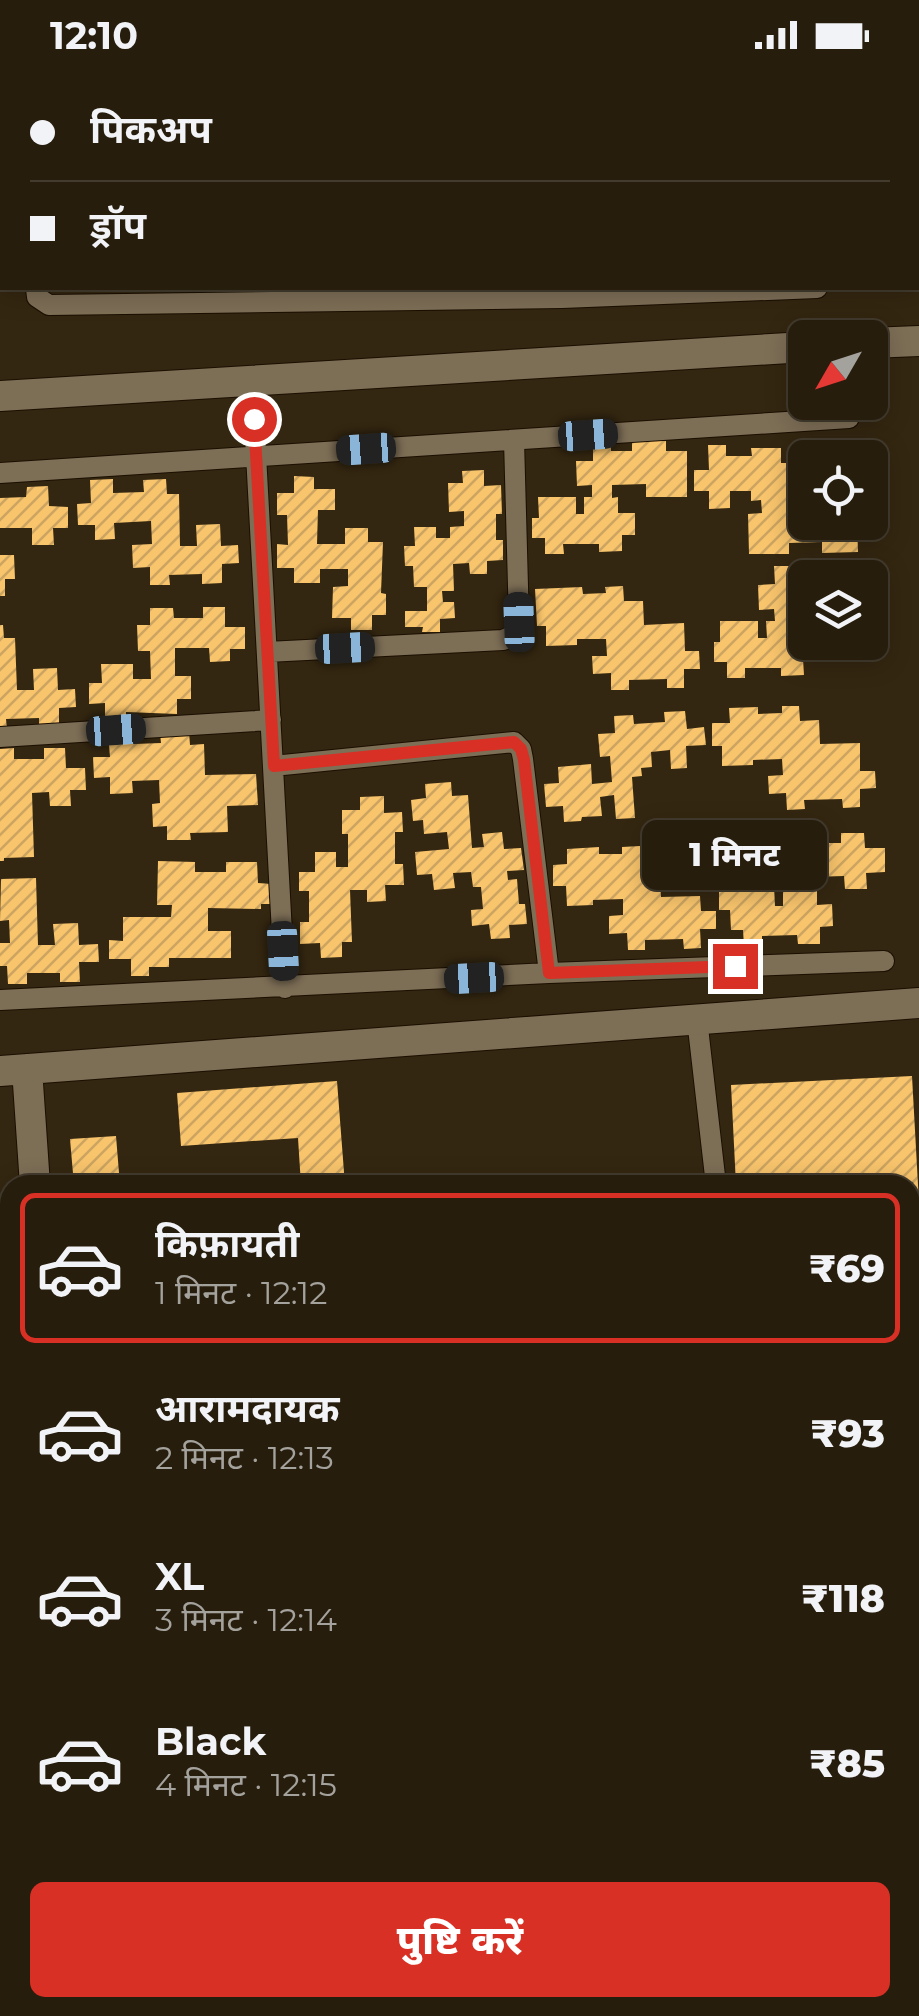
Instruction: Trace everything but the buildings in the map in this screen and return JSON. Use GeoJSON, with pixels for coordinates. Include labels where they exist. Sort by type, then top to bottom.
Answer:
{"type":"FeatureCollection","features":[{"type":"Feature","properties":{"kind":"street"},"geometry":{"type":"LineString","coordinates":[[888,343],[919,340]]}},
{"type":"Feature","properties":{"kind":"street"},"geometry":{"type":"LineString","coordinates":[[0,396],[788,349]]}},
{"type":"Feature","properties":{"kind":"street"},"geometry":{"type":"LineString","coordinates":[[33,1175],[14,1070],[919,1002]]}},
{"type":"Feature","properties":{"kind":"lane"},"geometry":{"type":"LineString","coordinates":[[36,290],[37,297],[49,305],[310,294],[715,290]]}},
{"type":"Feature","properties":{"kind":"lane"},"geometry":{"type":"LineString","coordinates":[[252,381],[285,988]]}},
{"type":"Feature","properties":{"kind":"lane"},"geometry":{"type":"LineString","coordinates":[[0,474],[819,420]]}},
{"type":"Feature","properties":{"kind":"lane"},"geometry":{"type":"LineString","coordinates":[[267,652],[502,640],[512,636],[519,622],[514,440]]}},
{"type":"Feature","properties":{"kind":"lane"},"geometry":{"type":"LineString","coordinates":[[0,737],[270,720]]}},
{"type":"Feature","properties":{"kind":"lane"},"geometry":{"type":"LineString","coordinates":[[274,766],[514,742],[524,760],[549,973]]}},
{"type":"Feature","properties":{"kind":"lane"},"geometry":{"type":"LineString","coordinates":[[0,1000],[884,961]]}},
{"type":"Feature","properties":{"kind":"lane"},"geometry":{"type":"LineString","coordinates":[[697,1019],[715,1175]]}},
{"type":"Feature","properties":{"kind":"route"},"geometry":{"type":"LineString","coordinates":[[254,419],[274,766],[514,742],[524,760],[549,973],[735,966]]}}]}
